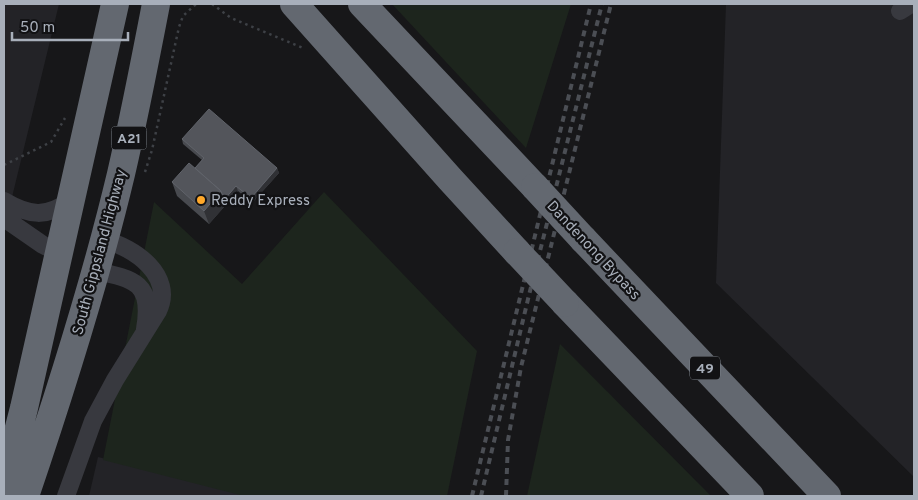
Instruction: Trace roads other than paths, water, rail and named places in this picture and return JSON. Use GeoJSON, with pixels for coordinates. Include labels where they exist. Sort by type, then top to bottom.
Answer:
{"type":"FeatureCollection","features":[{"type":"Feature","properties":{"kind":"highway"},"geometry":{"type":"LineString","coordinates":[[4,486],[22,416],[114,4]]}},
{"type":"Feature","properties":{"kind":"highway","name":"South Gippsland Highway"},"geometry":{"type":"LineString","coordinates":[[25,496],[96,271],[121,173],[156,4]]}},
{"type":"Feature","properties":{"kind":"highway"},"geometry":{"type":"LineString","coordinates":[[287,4],[302,12],[391,114],[517,252],[750,496]]}},
{"type":"Feature","properties":{"kind":"highway","name":"Dandenong Bypass"},"geometry":{"type":"LineString","coordinates":[[362,4],[827,496]]}},
{"type":"Feature","properties":{"kind":"highway"},"geometry":{"type":"LineString","coordinates":[[59,253],[104,240]]}},
{"type":"Feature","properties":{"kind":"highway"},"geometry":{"type":"LineString","coordinates":[[59,253],[96,271]]}},
{"type":"Feature","properties":{"kind":"street"},"geometry":{"type":"LineString","coordinates":[[4,201],[20,210],[36,214],[56,210],[71,200]]}},
{"type":"Feature","properties":{"kind":"street"},"geometry":{"type":"LineString","coordinates":[[4,218],[43,245],[59,253]]}},
{"type":"Feature","properties":{"kind":"street"},"geometry":{"type":"LineString","coordinates":[[66,496],[94,420],[162,301],[162,287],[144,262],[131,251],[116,243],[104,240]]}},
{"type":"Feature","properties":{"kind":"street"},"geometry":{"type":"LineString","coordinates":[[96,271],[126,278],[138,285],[146,305],[144,332]]}},
{"type":"Feature","properties":{"kind":"railway"},"geometry":{"type":"LineString","coordinates":[[472,496],[591,4]]}},
{"type":"Feature","properties":{"kind":"railway"},"geometry":{"type":"LineString","coordinates":[[481,496],[602,4]]}},
{"type":"Feature","properties":{"kind":"railway"},"geometry":{"type":"LineString","coordinates":[[506,496],[508,440],[521,367],[611,4]]}},
{"type":"Feature","properties":{"kind":"place","name":"Reddy Express"},"geometry":{"type":"Point","coordinates":[201,200]}}]}
